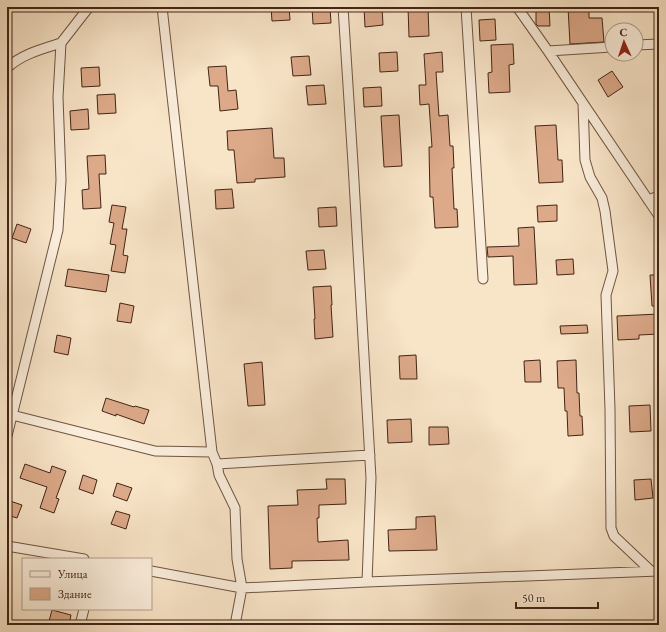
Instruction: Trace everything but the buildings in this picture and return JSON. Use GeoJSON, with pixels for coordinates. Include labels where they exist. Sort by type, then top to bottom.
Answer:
{"type":"FeatureCollection","features":[{"type":"Feature","properties":{"kind":"street"},"geometry":{"type":"LineString","coordinates":[[7,68],[17,60],[34,52],[61,43],[89,7]]}},
{"type":"Feature","properties":{"kind":"street"},"geometry":{"type":"LineString","coordinates":[[162,7],[212,452],[217,464],[219,475],[235,508],[237,559],[242,588],[236,625]]}},
{"type":"Feature","properties":{"kind":"street"},"geometry":{"type":"LineString","coordinates":[[343,7],[371,478],[367,582]]}},
{"type":"Feature","properties":{"kind":"street"},"geometry":{"type":"LineString","coordinates":[[466,7],[483,280]]}},
{"type":"Feature","properties":{"kind":"street"},"geometry":{"type":"LineString","coordinates":[[517,7],[659,216]]}},
{"type":"Feature","properties":{"kind":"street"},"geometry":{"type":"LineString","coordinates":[[7,436],[58,230],[61,180],[58,97],[61,43]]}},
{"type":"Feature","properties":{"kind":"street"},"geometry":{"type":"LineString","coordinates":[[644,45],[659,44]]}},
{"type":"Feature","properties":{"kind":"street"},"geometry":{"type":"LineString","coordinates":[[548,52],[604,48]]}},
{"type":"Feature","properties":{"kind":"street"},"geometry":{"type":"LineString","coordinates":[[583,103],[586,160],[590,177],[602,198],[613,271],[606,295],[610,409],[611,528],[614,536],[655,571]]}},
{"type":"Feature","properties":{"kind":"street"},"geometry":{"type":"LineString","coordinates":[[648,200],[659,196]]}},
{"type":"Feature","properties":{"kind":"street"},"geometry":{"type":"LineString","coordinates":[[12,414],[156,451],[212,452]]}},
{"type":"Feature","properties":{"kind":"street"},"geometry":{"type":"LineString","coordinates":[[217,464],[370,455]]}},
{"type":"Feature","properties":{"kind":"street"},"geometry":{"type":"LineString","coordinates":[[7,546],[78,558]]}},
{"type":"Feature","properties":{"kind":"street"},"geometry":{"type":"LineString","coordinates":[[152,571],[242,588],[655,571]]}},
{"type":"Feature","properties":{"kind":"street"},"geometry":{"type":"LineString","coordinates":[[80,625],[84,610]]}}]}
